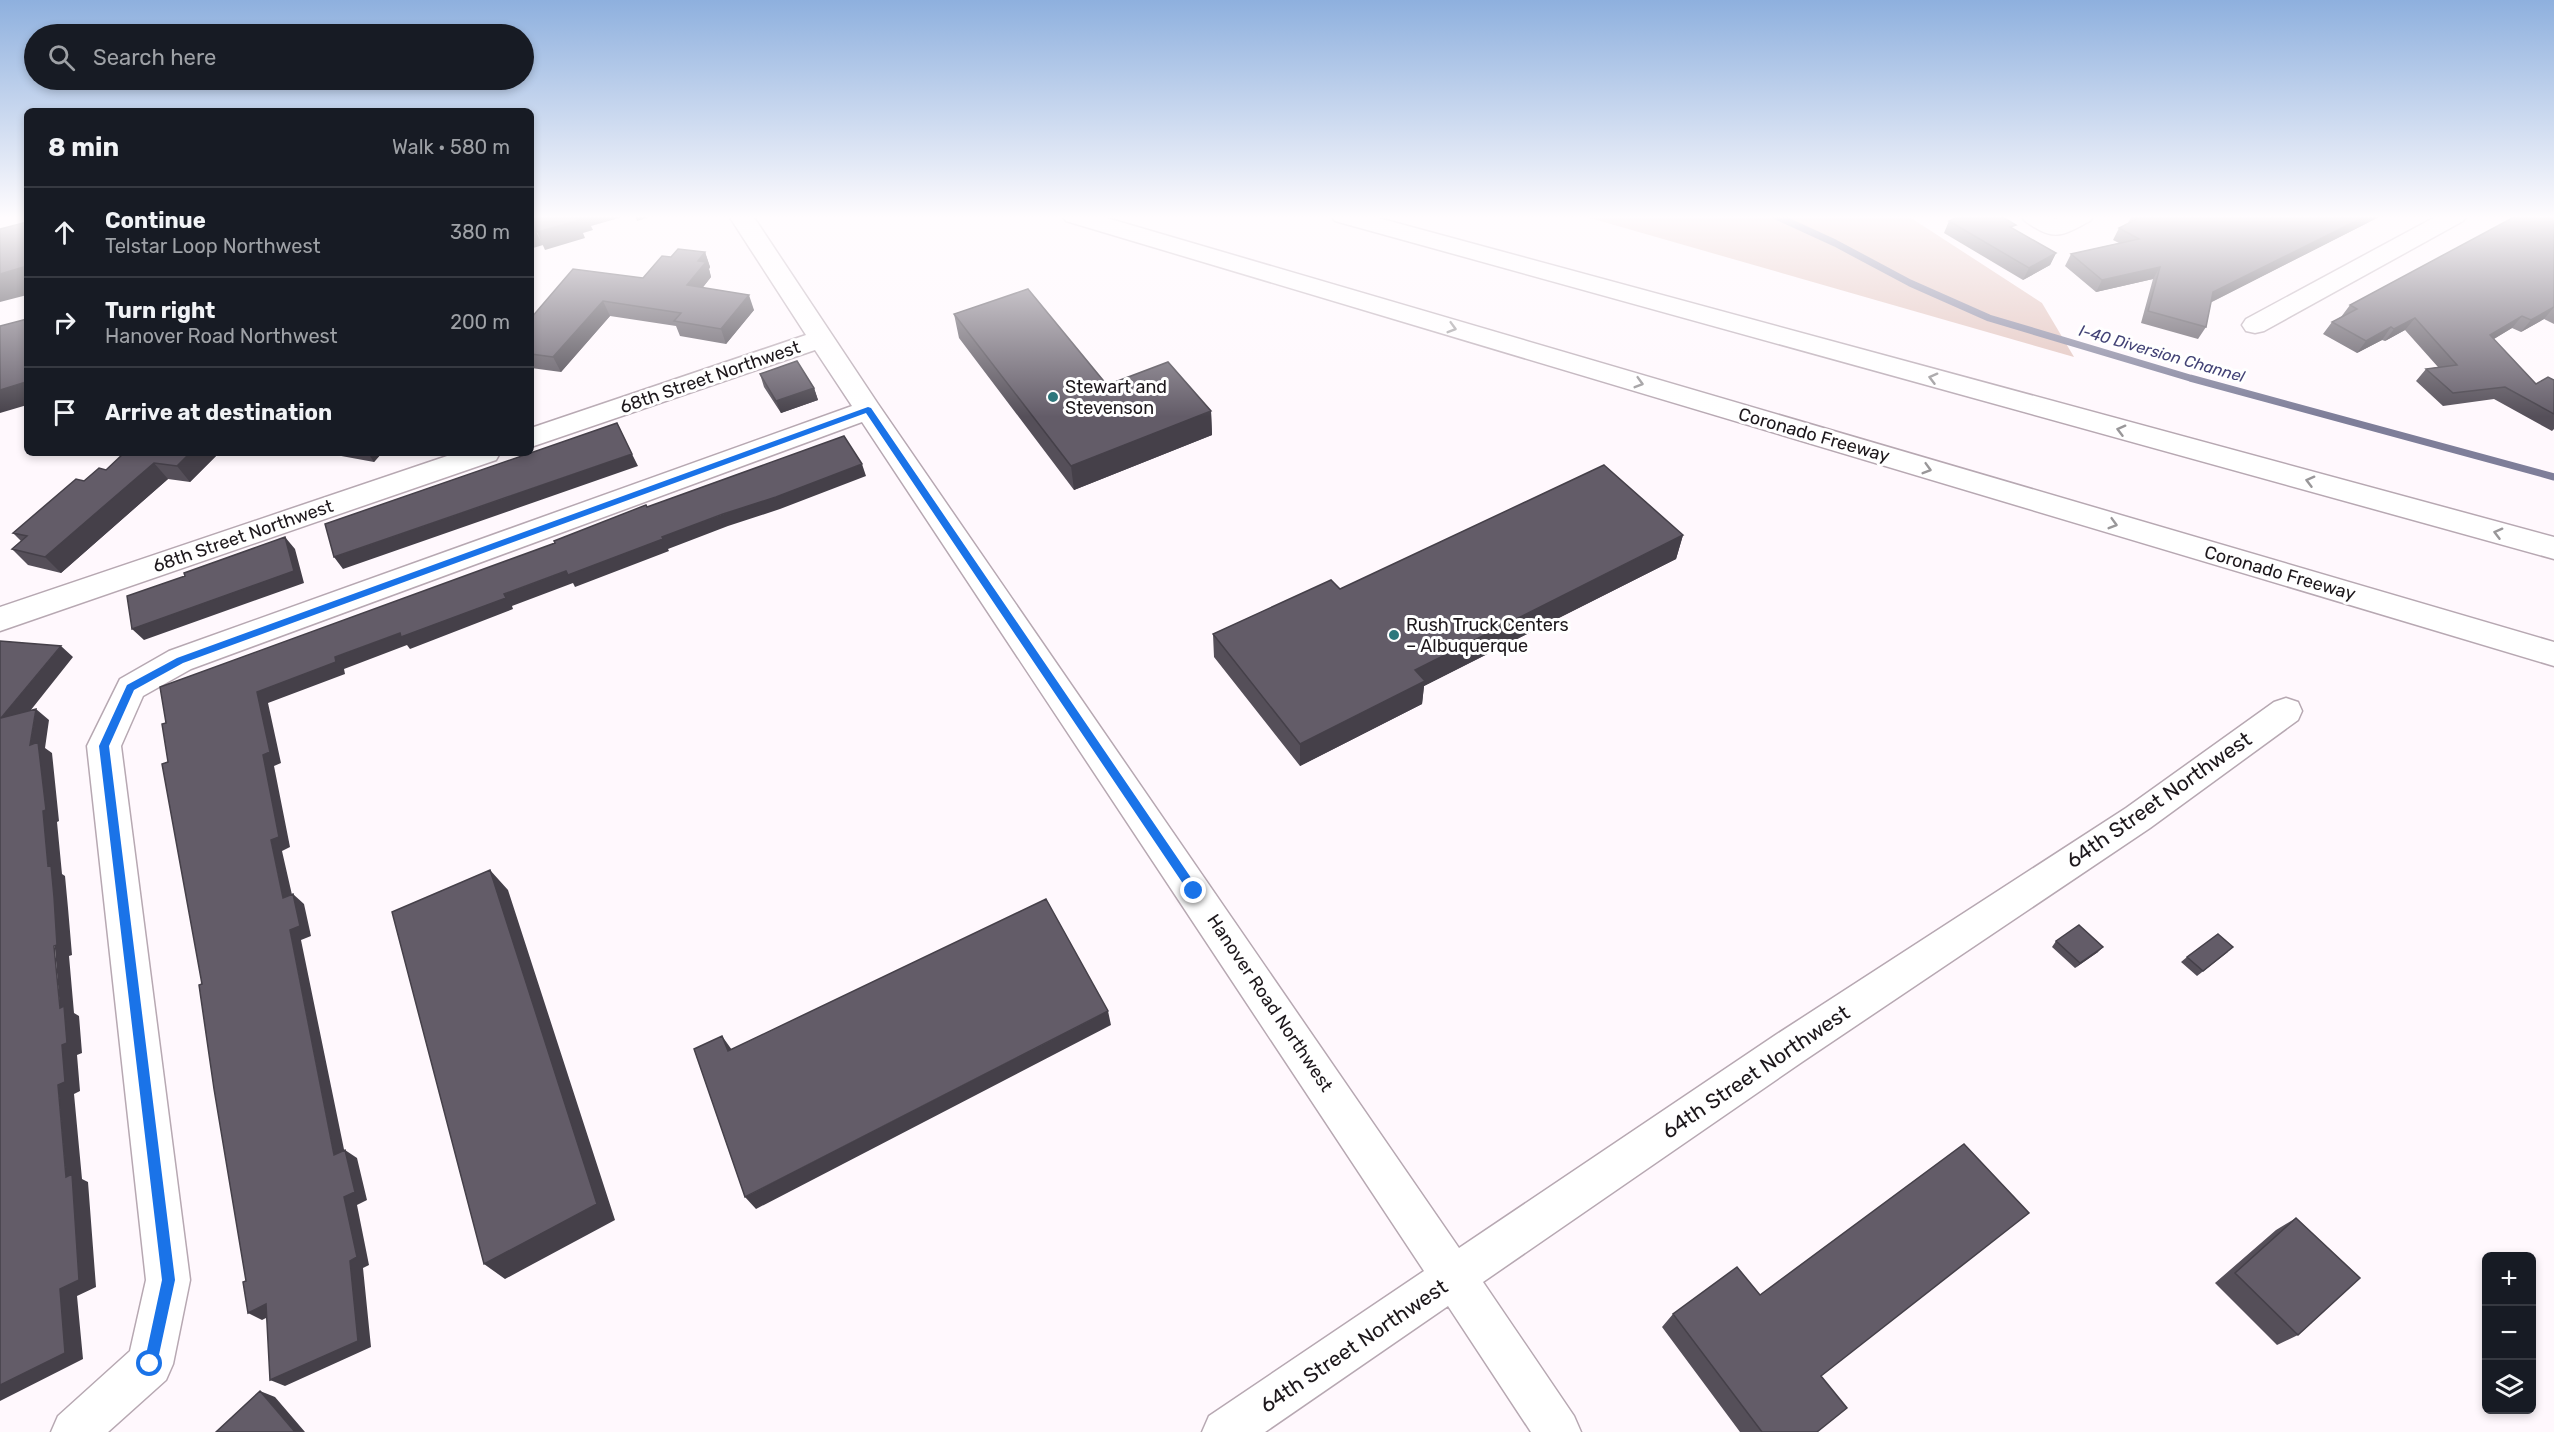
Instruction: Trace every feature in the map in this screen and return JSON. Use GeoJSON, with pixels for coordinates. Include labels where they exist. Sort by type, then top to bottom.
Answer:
{"type":"FeatureCollection","features":[{"type":"Feature","properties":{"kind":"main road","name":"Hanover Road Northwest"},"geometry":{"type":"LineString","coordinates":[[784,283],[1558,1432]]}},
{"type":"Feature","properties":{"kind":"main road","name":"Coronado Freeway"},"geometry":{"type":"LineString","coordinates":[[1300,283],[2554,654]]}},
{"type":"Feature","properties":{"kind":"main road"},"geometry":{"type":"LineString","coordinates":[[1587,283],[2554,548]]}},
{"type":"Feature","properties":{"kind":"main road"},"geometry":{"type":"LineString","coordinates":[[2255,325],[2332,283]]}},
{"type":"Feature","properties":{"kind":"main road","name":"68th Street Northwest"},"geometry":{"type":"LineString","coordinates":[[534,437],[821,339]]}},
{"type":"Feature","properties":{"kind":"main road"},"geometry":{"type":"LineString","coordinates":[[74,1432],[150,1364],[168,1280],[104,746],[131,688],[180,660],[868,410]]}},
{"type":"Feature","properties":{"kind":"main road","name":"68th Street Northwest"},"geometry":{"type":"LineString","coordinates":[[0,619],[477,456]]}},
{"type":"Feature","properties":{"kind":"main road","name":"64th Street Northwest"},"geometry":{"type":"LineString","coordinates":[[1226,1432],[1788,1049],[2138,818],[2286,711]]}},
{"type":"Feature","properties":{"kind":"shaded area"},"geometry":{"type":"Polygon","coordinates":[[[1816,283],[2011,283],[2042,303],[2074,357],[1816,283]]]}},
{"type":"Feature","properties":{"kind":"building"},"geometry":{"type":"Polygon","coordinates":[[[561,283],[689,283],[687,285],[749,295],[721,329],[674,321],[681,313],[603,301],[553,357],[534,354],[534,314],[561,283]]]}},
{"type":"Feature","properties":{"kind":"building"},"geometry":{"type":"Polygon","coordinates":[[[2156,283],[2231,283],[2213,292],[2206,327],[2148,311],[2156,283]]]}},
{"type":"Feature","properties":{"kind":"building"},"geometry":{"type":"Polygon","coordinates":[[[2391,283],[2554,283],[2554,307],[2531,320],[2522,316],[2490,335],[2536,384],[2548,377],[2554,380],[2554,414],[2505,387],[2453,393],[2426,369],[2457,365],[2415,318],[2394,329],[2391,327],[2366,341],[2332,322],[2357,309],[2350,305],[2391,283]]]}},
{"type":"Feature","properties":{"kind":"building","name":"Stewart and Stevenson"},"geometry":{"type":"Polygon","coordinates":[[[1028,289],[1107,385],[1168,362],[1211,411],[1071,466],[954,314],[1028,289]]]}},
{"type":"Feature","properties":{"kind":"building"},"geometry":{"type":"Polygon","coordinates":[[[24,320],[24,383],[0,390],[0,326],[24,320]]]}},
{"type":"Feature","properties":{"kind":"building"},"geometry":{"type":"Polygon","coordinates":[[[797,361],[814,388],[776,401],[760,374],[797,361]]]}},
{"type":"Feature","properties":{"kind":"building"},"geometry":{"type":"Polygon","coordinates":[[[617,423],[632,454],[334,557],[325,524],[522,456],[534,456],[534,452],[617,423]]]}},
{"type":"Feature","properties":{"kind":"building"},"geometry":{"type":"Polygon","coordinates":[[[844,436],[862,464],[662,537],[663,539],[568,575],[566,571],[504,594],[506,598],[401,637],[400,633],[335,657],[336,662],[257,692],[270,752],[263,755],[279,837],[271,840],[283,898],[293,894],[300,926],[290,930],[334,1155],[345,1150],[355,1192],[344,1197],[357,1257],[350,1261],[358,1341],[270,1380],[266,1304],[248,1313],[243,1282],[246,1281],[199,985],[202,984],[162,764],[168,762],[162,724],[166,723],[160,687],[555,543],[554,541],[646,505],[647,507],[844,436]]]}},
{"type":"Feature","properties":{"kind":"building"},"geometry":{"type":"Polygon","coordinates":[[[121,456],[187,456],[177,466],[154,463],[45,557],[12,549],[27,536],[13,533],[76,479],[84,481],[99,468],[106,470],[121,456]]]}},
{"type":"Feature","properties":{"kind":"building","name":"Rush Truck Centers – Albuquerque"},"geometry":{"type":"Polygon","coordinates":[[[1604,465],[1683,535],[1415,670],[1425,681],[1300,744],[1213,634],[1331,580],[1340,589],[1604,465]]]}},
{"type":"Feature","properties":{"kind":"building"},"geometry":{"type":"Polygon","coordinates":[[[285,537],[294,571],[132,629],[127,596],[285,537]]]}},
{"type":"Feature","properties":{"kind":"building"},"geometry":{"type":"Polygon","coordinates":[[[0,641],[61,646],[1,718],[36,709],[30,745],[38,742],[46,810],[43,811],[48,866],[51,865],[54,897],[57,945],[54,946],[60,1008],[64,1006],[67,1043],[62,1045],[65,1082],[58,1085],[66,1177],[72,1174],[79,1280],[60,1289],[65,1353],[0,1385],[0,641]]]}},
{"type":"Feature","properties":{"kind":"building"},"geometry":{"type":"Polygon","coordinates":[[[490,870],[597,1204],[484,1264],[392,912],[490,870]]]}},
{"type":"Feature","properties":{"kind":"building"},"geometry":{"type":"Polygon","coordinates":[[[1046,899],[1108,1011],[745,1197],[694,1049],[722,1036],[728,1051],[1046,899]]]}},
{"type":"Feature","properties":{"kind":"building"},"geometry":{"type":"Polygon","coordinates":[[[2079,925],[2103,947],[2080,963],[2056,941],[2079,925]]]}},
{"type":"Feature","properties":{"kind":"building"},"geometry":{"type":"Polygon","coordinates":[[[2218,934],[2233,947],[2203,971],[2187,957],[2218,934]]]}},
{"type":"Feature","properties":{"kind":"building"},"geometry":{"type":"Polygon","coordinates":[[[1964,1144],[2029,1213],[1821,1376],[1847,1408],[1817,1432],[1762,1432],[1673,1314],[1737,1267],[1760,1295],[1964,1144]]]}},
{"type":"Feature","properties":{"kind":"building"},"geometry":{"type":"Polygon","coordinates":[[[2296,1218],[2360,1278],[2298,1335],[2235,1273],[2296,1218]]]}},
{"type":"Feature","properties":{"kind":"building"},"geometry":{"type":"Polygon","coordinates":[[[260,1391],[295,1432],[216,1432],[260,1391]]]}},
{"type":"Feature","properties":{"kind":"waterway","name":"I-40 Diversion Channel"},"geometry":{"type":"LineString","coordinates":[[1910,283],[1989,318],[2190,378],[2554,477]]}},
{"type":"Feature","properties":{"kind":"place","name":"Stewart and Stevenson"},"geometry":{"type":"Point","coordinates":[1053,397]}},
{"type":"Feature","properties":{"kind":"place","name":"Rush Truck Centers – Albuquerque"},"geometry":{"type":"Point","coordinates":[1394,635]}},
{"type":"Feature","properties":{"kind":"route"},"geometry":{"type":"LineString","coordinates":[[150,1364],[168,1280],[104,746],[131,688],[180,660],[868,410],[1194,891]]}}]}
